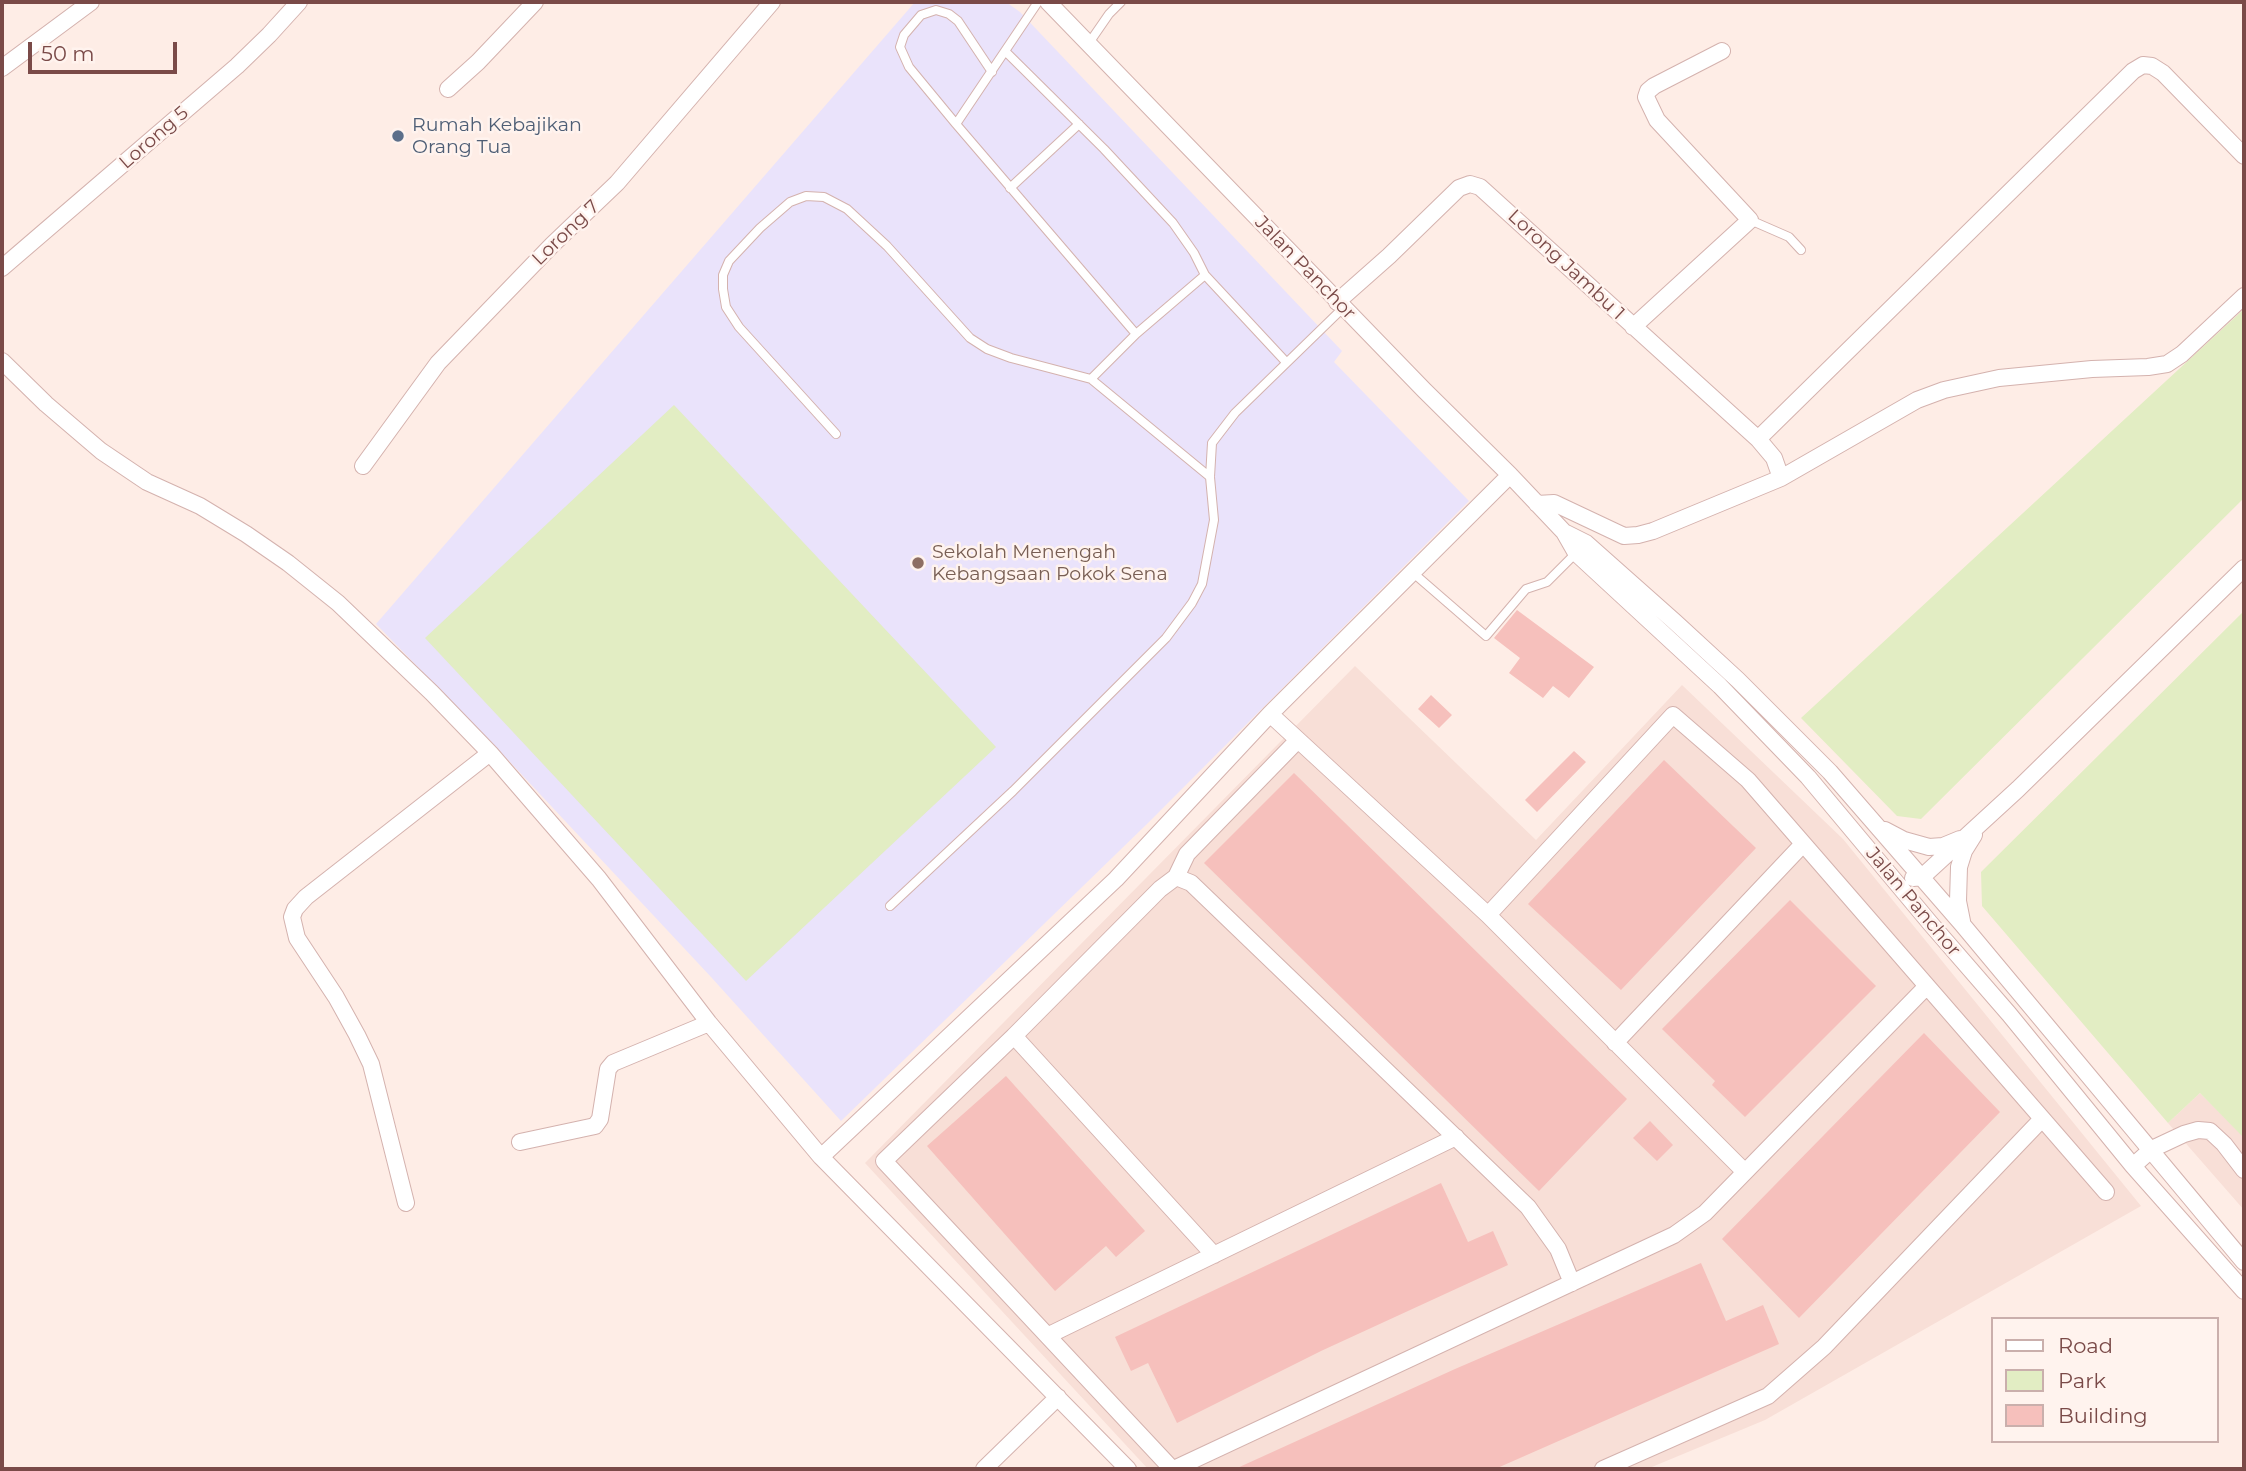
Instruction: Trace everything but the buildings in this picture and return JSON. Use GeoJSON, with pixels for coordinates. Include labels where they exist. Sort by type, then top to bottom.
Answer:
{"type":"FeatureCollection","features":[{"type":"Feature","properties":{"kind":"street"},"geometry":{"type":"LineString","coordinates":[[2,68],[91,2]]}},
{"type":"Feature","properties":{"kind":"street","name":"Lorong 5"},"geometry":{"type":"LineString","coordinates":[[2,268],[237,66],[299,2]]}},
{"type":"Feature","properties":{"kind":"street"},"geometry":{"type":"LineString","coordinates":[[448,89],[478,62],[535,2]]}},
{"type":"Feature","properties":{"kind":"street","name":"Lorong 7"},"geometry":{"type":"LineString","coordinates":[[363,466],[438,363],[552,245],[617,183],[772,2]]}},
{"type":"Feature","properties":{"kind":"street","name":"Jalan Panchor"},"geometry":{"type":"LineString","coordinates":[[1048,2],[1340,305],[1808,777],[2009,1014],[2133,1166],[2244,1291]]}},
{"type":"Feature","properties":{"kind":"street"},"geometry":{"type":"LineString","coordinates":[[1633,327],[1750,220],[1657,120],[1646,97],[1654,86],[1722,51]]}},
{"type":"Feature","properties":{"kind":"street"},"geometry":{"type":"LineString","coordinates":[[1758,439],[2133,71],[2143,65],[2152,66],[2163,73],[2244,156]]}},
{"type":"Feature","properties":{"kind":"street","name":"Lorong Jambu 1"},"geometry":{"type":"LineString","coordinates":[[1340,305],[1459,188],[1470,184],[1480,187],[1758,439],[1773,458],[1781,478]]}},
{"type":"Feature","properties":{"kind":"street"},"geometry":{"type":"LineString","coordinates":[[1537,504],[1554,503],[1611,532],[1624,536],[1638,535],[1781,478],[1917,400],[1944,390],[1999,378],[2167,364],[2182,354],[2244,296]]}},
{"type":"Feature","properties":{"kind":"street"},"geometry":{"type":"LineString","coordinates":[[2,361],[46,404],[101,451],[147,482],[200,506],[246,534],[298,571],[357,621],[490,753],[599,879],[709,1023],[821,1157],[1128,1469]]}},
{"type":"Feature","properties":{"kind":"street"},"geometry":{"type":"LineString","coordinates":[[821,1157],[1116,879],[1270,714],[1510,475]]}},
{"type":"Feature","properties":{"kind":"street","name":"Jalan Panchor"},"geometry":{"type":"LineString","coordinates":[[1581,548],[1738,680],[1830,772],[1962,924],[2244,1262]]}},
{"type":"Feature","properties":{"kind":"street"},"geometry":{"type":"LineString","coordinates":[[1881,865],[1901,875],[1922,877],[2018,789],[2244,568]]}},
{"type":"Feature","properties":{"kind":"street"},"geometry":{"type":"LineString","coordinates":[[1270,714],[1488,915],[1745,1172]]}},
{"type":"Feature","properties":{"kind":"street"},"geometry":{"type":"LineString","coordinates":[[1488,915],[1673,715],[1748,780],[2106,1192]]}},
{"type":"Feature","properties":{"kind":"street"},"geometry":{"type":"LineString","coordinates":[[1298,740],[1187,854],[1177,877],[1160,889],[1014,1036],[884,1161],[1173,1469],[1674,1235],[1706,1213],[1927,986]]}},
{"type":"Feature","properties":{"kind":"street"},"geometry":{"type":"LineString","coordinates":[[406,1203],[371,1064],[336,997],[297,938],[292,917],[295,909],[306,897],[490,753]]}},
{"type":"Feature","properties":{"kind":"street"},"geometry":{"type":"LineString","coordinates":[[1962,924],[1958,901],[1959,867],[1964,851],[1982,821]]}},
{"type":"Feature","properties":{"kind":"street"},"geometry":{"type":"LineString","coordinates":[[1874,823],[1904,841],[1929,847],[1943,846],[1965,837]]}},
{"type":"Feature","properties":{"kind":"street"},"geometry":{"type":"LineString","coordinates":[[1615,1042],[1803,844]]}},
{"type":"Feature","properties":{"kind":"street"},"geometry":{"type":"LineString","coordinates":[[1177,877],[1191,883],[1528,1207],[1558,1249],[1572,1283]]}},
{"type":"Feature","properties":{"kind":"street"},"geometry":{"type":"LineString","coordinates":[[1922,877],[1924,902],[1930,923]]}},
{"type":"Feature","properties":{"kind":"street"},"geometry":{"type":"LineString","coordinates":[[520,1142],[595,1126],[600,1119],[608,1069],[613,1063],[709,1023]]}},
{"type":"Feature","properties":{"kind":"street"},"geometry":{"type":"LineString","coordinates":[[1014,1036],[1214,1255]]}},
{"type":"Feature","properties":{"kind":"street"},"geometry":{"type":"LineString","coordinates":[[1603,1469],[1768,1396],[1824,1347],[2042,1119]]}},
{"type":"Feature","properties":{"kind":"street"},"geometry":{"type":"LineString","coordinates":[[2133,1166],[2152,1149],[2198,1130],[2210,1131],[2242,1163]]}},
{"type":"Feature","properties":{"kind":"street"},"geometry":{"type":"LineString","coordinates":[[1049,1335],[1456,1137]]}},
{"type":"Feature","properties":{"kind":"street"},"geometry":{"type":"LineString","coordinates":[[984,1469],[1058,1397]]}},
{"type":"Feature","properties":{"kind":"lane"},"geometry":{"type":"LineString","coordinates":[[956,124],[1038,2]]}},
{"type":"Feature","properties":{"kind":"lane"},"geometry":{"type":"LineString","coordinates":[[1089,43],[1121,2]]}},
{"type":"Feature","properties":{"kind":"lane"},"geometry":{"type":"LineString","coordinates":[[992,72],[958,21],[949,13],[936,10],[921,15],[904,35],[900,47],[909,67],[1136,334]]}},
{"type":"Feature","properties":{"kind":"lane"},"geometry":{"type":"LineString","coordinates":[[1006,51],[1173,223],[1194,253],[1205,275],[1286,362]]}},
{"type":"Feature","properties":{"kind":"lane"},"geometry":{"type":"LineString","coordinates":[[1010,188],[1079,124]]}},
{"type":"Feature","properties":{"kind":"lane"},"geometry":{"type":"LineString","coordinates":[[836,434],[739,327],[726,307],[723,289],[723,275],[729,261],[760,228],[790,202],[806,196],[824,197],[847,209],[887,246],[970,338],[987,349],[1011,358],[1091,379],[1210,477]]}},
{"type":"Feature","properties":{"kind":"lane"},"geometry":{"type":"LineString","coordinates":[[1750,220],[1789,237],[1801,250]]}},
{"type":"Feature","properties":{"kind":"lane"},"geometry":{"type":"LineString","coordinates":[[1091,379],[1136,334],[1205,275]]}},
{"type":"Feature","properties":{"kind":"lane"},"geometry":{"type":"LineString","coordinates":[[890,906],[1013,791],[1174,628],[1202,584],[1214,520],[1210,477],[1212,443],[1223,427],[1340,305]]}},
{"type":"Feature","properties":{"kind":"lane"},"geometry":{"type":"LineString","coordinates":[[1411,571],[1486,636],[1526,589],[1547,582],[1581,548]]}},
{"type":"Feature","properties":{"kind":"shaded area","name":"Sekolah Menengah Kebangsaan Pokok Sena"},"geometry":{"type":"Polygon","coordinates":[[[915,2],[1006,2],[1020,12],[1342,351],[1334,362],[1469,501],[1149,822],[841,1121],[509,761],[376,624],[915,2]]]}},
{"type":"Feature","properties":{"kind":"shaded area"},"geometry":{"type":"Polygon","coordinates":[[[1355,666],[1536,840],[1682,685],[1843,839],[2141,1206],[1765,1420],[1647,1469],[1148,1469],[865,1163],[1355,666]]]}},
{"type":"Feature","properties":{"kind":"shaded area"},"geometry":{"type":"Polygon","coordinates":[[[2200,1093],[2244,1136],[2244,1210],[2168,1123],[2200,1093]]]}},
{"type":"Feature","properties":{"kind":"green space"},"geometry":{"type":"Polygon","coordinates":[[[2244,309],[2244,498],[1921,819],[1897,816],[1801,718],[2244,309]]]}},
{"type":"Feature","properties":{"kind":"green space"},"geometry":{"type":"Polygon","coordinates":[[[674,405],[996,747],[746,981],[425,638],[674,405]]]}},
{"type":"Feature","properties":{"kind":"green space"},"geometry":{"type":"Polygon","coordinates":[[[2244,611],[2243,1137],[2200,1093],[2168,1123],[1982,906],[1981,872],[2244,611]]]}},
{"type":"Feature","properties":{"kind":"place","name":"Rumah Kebajikan Orang Tua"},"geometry":{"type":"Point","coordinates":[398,136]}},
{"type":"Feature","properties":{"kind":"place","name":"Sekolah Menengah Kebangsaan Pokok Sena"},"geometry":{"type":"Point","coordinates":[918,563]}}]}
